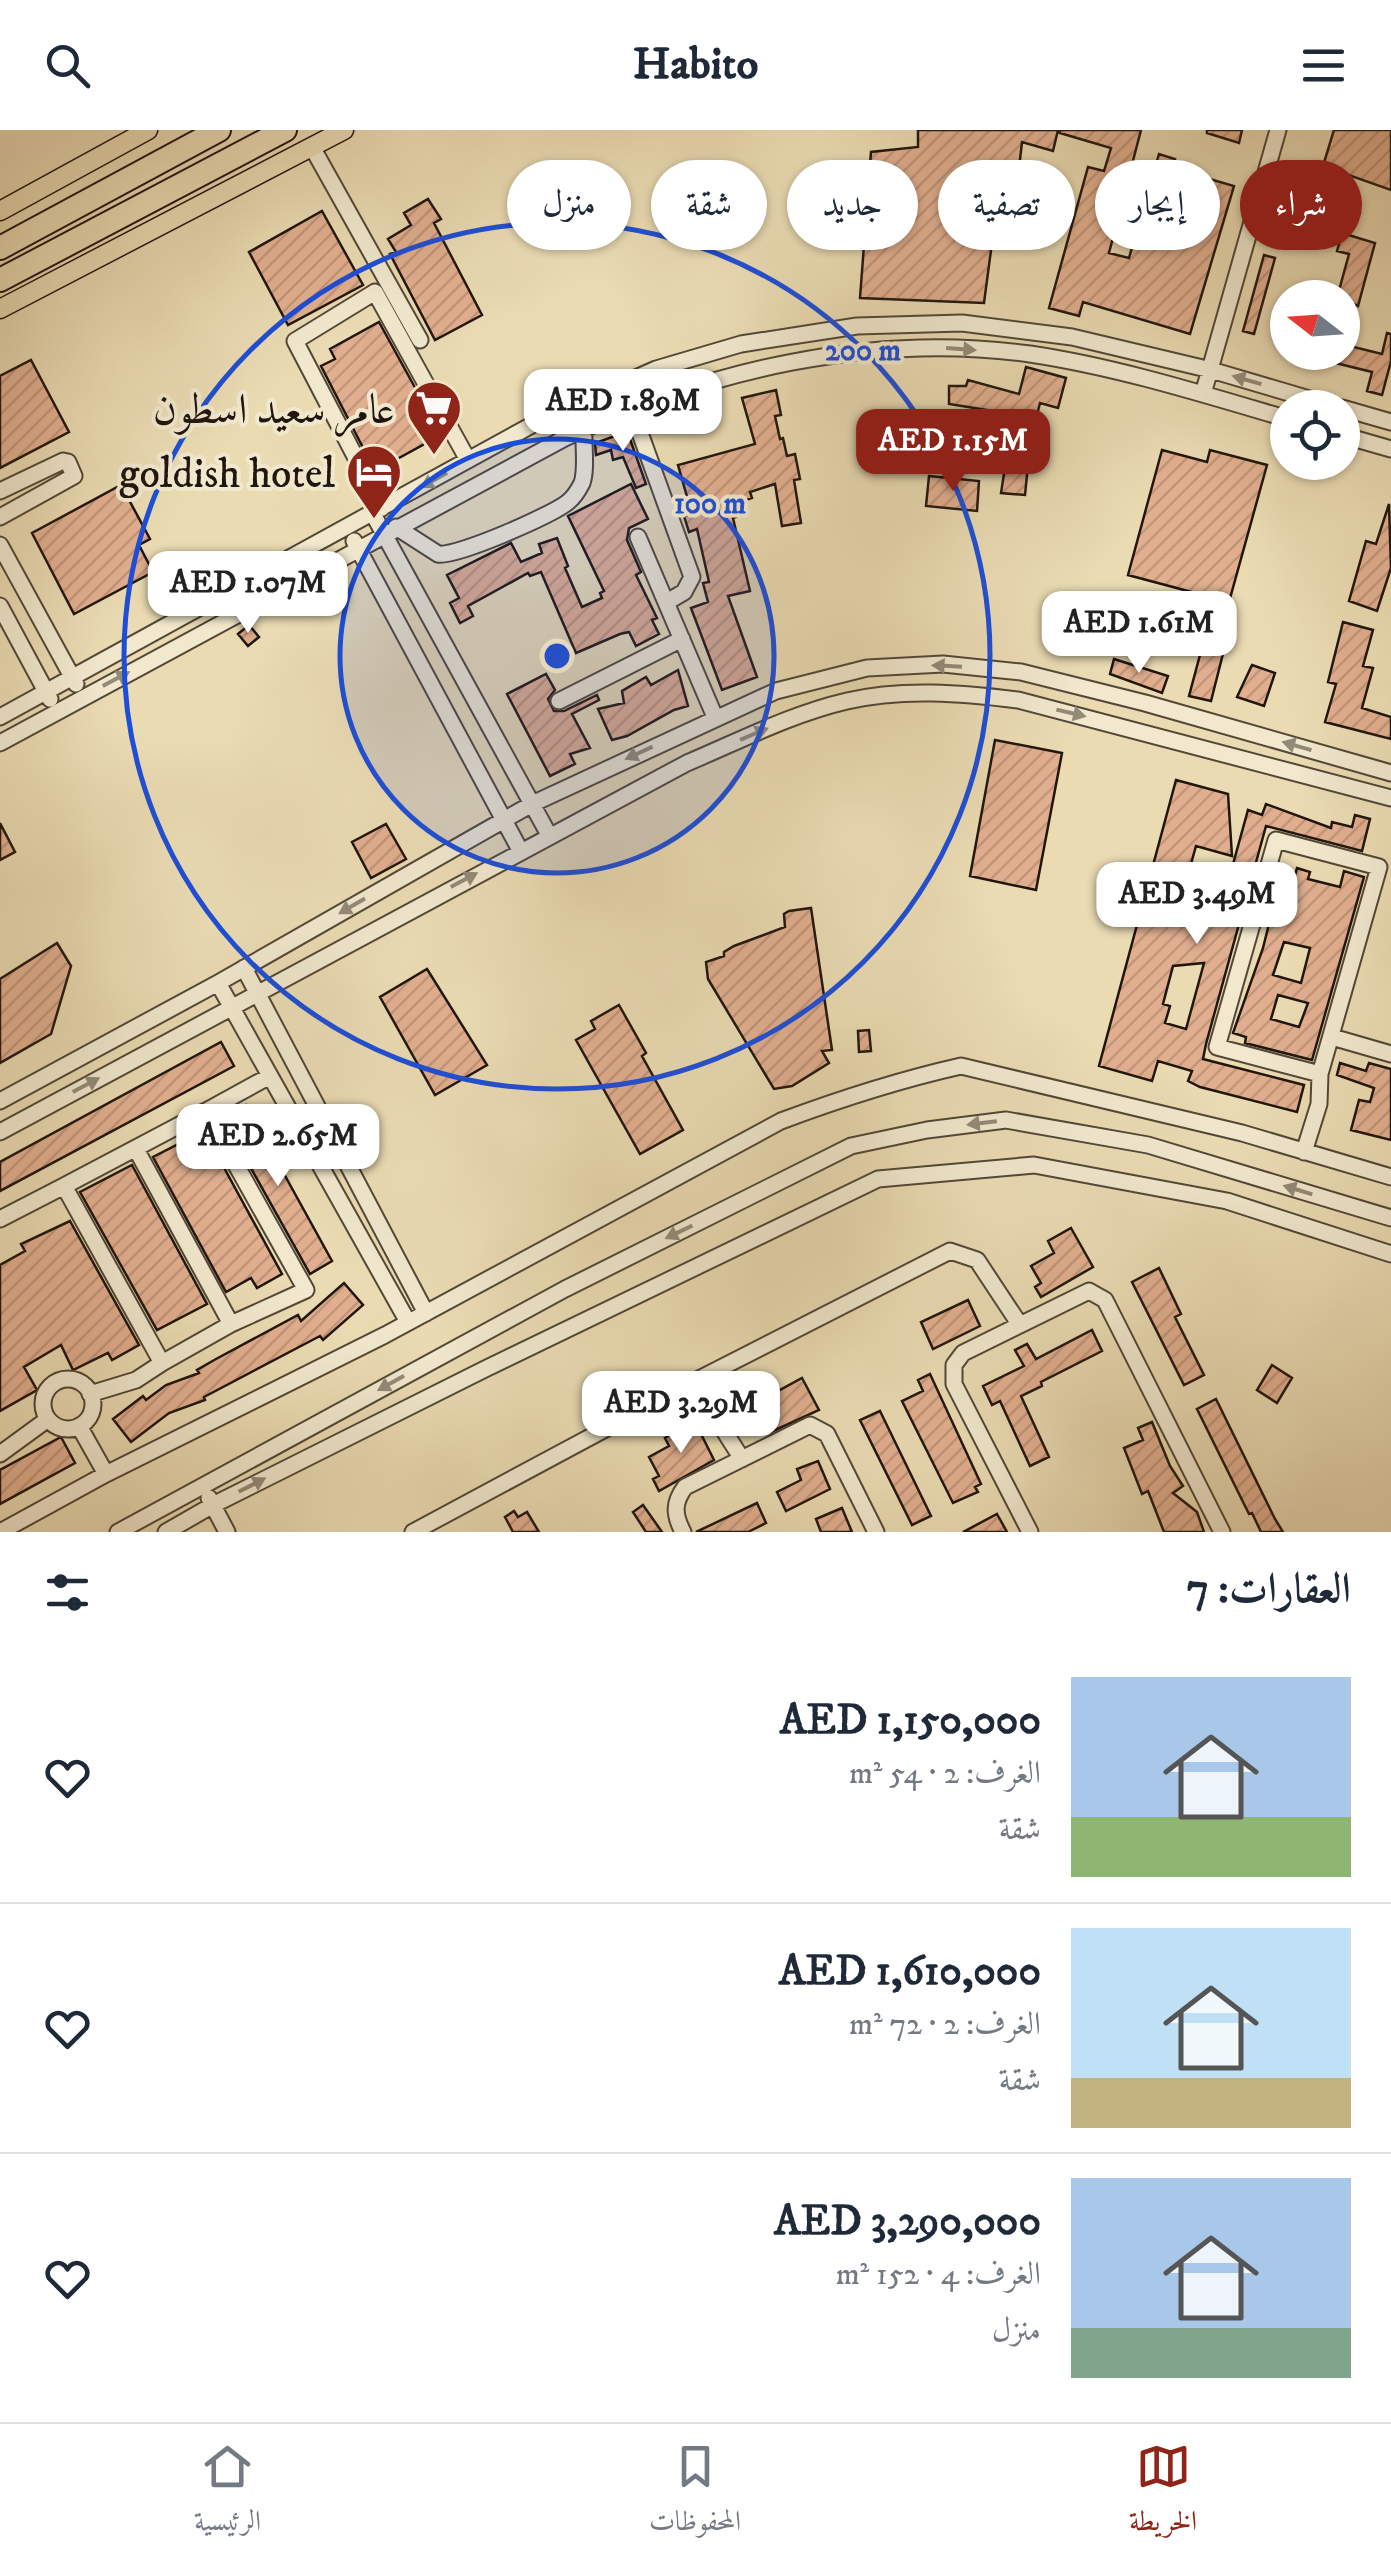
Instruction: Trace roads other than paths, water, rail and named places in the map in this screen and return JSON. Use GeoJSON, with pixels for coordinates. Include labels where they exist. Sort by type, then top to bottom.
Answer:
{"type":"FeatureCollection","features":[{"type":"Feature","properties":{"kind":"highway"},"geometry":{"type":"LineString","coordinates":[[0,248],[219,130]]}},
{"type":"Feature","properties":{"kind":"highway"},"geometry":{"type":"LineString","coordinates":[[0,280],[285,130]]}},
{"type":"Feature","properties":{"kind":"main road"},"geometry":{"type":"LineString","coordinates":[[0,211],[148,130]]}},
{"type":"Feature","properties":{"kind":"main road"},"geometry":{"type":"LineString","coordinates":[[0,309],[344,130]]}},
{"type":"Feature","properties":{"kind":"street"},"geometry":{"type":"LineString","coordinates":[[1203,394],[1278,130]]}},
{"type":"Feature","properties":{"kind":"street"},"geometry":{"type":"LineString","coordinates":[[312,147],[420,340]]}},
{"type":"Feature","properties":{"kind":"street"},"geometry":{"type":"LineString","coordinates":[[468,460],[374,292],[295,341],[474,698],[550,835]]}},
{"type":"Feature","properties":{"kind":"street"},"geometry":{"type":"LineString","coordinates":[[0,718],[541,420],[656,369],[741,344],[857,326],[980,325],[1072,337],[1280,390]]}},
{"type":"Feature","properties":{"kind":"street"},"geometry":{"type":"LineString","coordinates":[[0,743],[584,428],[711,380],[879,350],[940,348],[1029,354],[1100,368],[1270,414]]}},
{"type":"Feature","properties":{"kind":"street"},"geometry":{"type":"LineString","coordinates":[[631,408],[692,578],[684,592],[667,602]]}},
{"type":"Feature","properties":{"kind":"street"},"geometry":{"type":"LineString","coordinates":[[1360,413],[1391,422]]}},
{"type":"Feature","properties":{"kind":"street"},"geometry":{"type":"LineString","coordinates":[[390,531],[446,556],[556,509],[571,500],[584,480],[584,428]]}},
{"type":"Feature","properties":{"kind":"street"},"geometry":{"type":"LineString","coordinates":[[1360,440],[1391,449]]}},
{"type":"Feature","properties":{"kind":"street"},"geometry":{"type":"LineString","coordinates":[[0,491],[63,461],[68,462],[74,476],[0,518]]}},
{"type":"Feature","properties":{"kind":"street"},"geometry":{"type":"LineString","coordinates":[[25,479],[36,498]]}},
{"type":"Feature","properties":{"kind":"street"},"geometry":{"type":"LineString","coordinates":[[347,528],[520,850]]}},
{"type":"Feature","properties":{"kind":"street"},"geometry":{"type":"LineString","coordinates":[[638,537],[715,717]]}},
{"type":"Feature","properties":{"kind":"street"},"geometry":{"type":"LineString","coordinates":[[0,545],[83,696]]}},
{"type":"Feature","properties":{"kind":"street"},"geometry":{"type":"LineString","coordinates":[[0,606],[56,712]]}},
{"type":"Feature","properties":{"kind":"street"},"geometry":{"type":"LineString","coordinates":[[559,701],[682,638]]}},
{"type":"Feature","properties":{"kind":"street"},"geometry":{"type":"LineString","coordinates":[[0,1101],[218,983],[532,804],[776,692],[867,668],[943,664],[1021,672],[1391,773]]}},
{"type":"Feature","properties":{"kind":"street"},"geometry":{"type":"LineString","coordinates":[[0,1132],[687,763],[783,722],[848,701],[891,694],[959,693],[1018,700],[1391,798]]}},
{"type":"Feature","properties":{"kind":"street"},"geometry":{"type":"LineString","coordinates":[[445,710],[474,698]]}},
{"type":"Feature","properties":{"kind":"street"},"geometry":{"type":"LineString","coordinates":[[1304,1152],[1319,1104],[1320,1074],[1379,867],[1276,840],[1217,1047],[1320,1074]]}},
{"type":"Feature","properties":{"kind":"street"},"geometry":{"type":"LineString","coordinates":[[244,968],[426,1312]]}},
{"type":"Feature","properties":{"kind":"street"},"geometry":{"type":"LineString","coordinates":[[218,983],[408,1322]]}},
{"type":"Feature","properties":{"kind":"street"},"geometry":{"type":"LineString","coordinates":[[1332,1037],[1391,1054]]}},
{"type":"Feature","properties":{"kind":"street"},"geometry":{"type":"LineString","coordinates":[[0,1532],[106,1474],[408,1322],[781,1121],[849,1096],[962,1066],[1242,1133],[1391,1177]]}},
{"type":"Feature","properties":{"kind":"street"},"geometry":{"type":"LineString","coordinates":[[0,1220],[270,1076]]}},
{"type":"Feature","properties":{"kind":"street"},"geometry":{"type":"LineString","coordinates":[[90,1394],[136,1380],[230,1324],[306,1290],[206,1111]]}},
{"type":"Feature","properties":{"kind":"street"},"geometry":{"type":"LineString","coordinates":[[118,1532],[565,1289],[852,1146],[927,1130],[1006,1120],[1148,1145],[1391,1218]]}},
{"type":"Feature","properties":{"kind":"street"},"geometry":{"type":"LineString","coordinates":[[136,1149],[230,1324]]}},
{"type":"Feature","properties":{"kind":"street"},"geometry":{"type":"LineString","coordinates":[[166,1532],[212,1505],[878,1180],[1034,1165],[1228,1202],[1391,1254]]}},
{"type":"Feature","properties":{"kind":"street"},"geometry":{"type":"LineString","coordinates":[[64,1186],[162,1363]]}},
{"type":"Feature","properties":{"kind":"street"},"geometry":{"type":"LineString","coordinates":[[413,1532],[435,1528],[692,1382],[950,1252],[977,1260],[1020,1325]]}},
{"type":"Feature","properties":{"kind":"street"},"geometry":{"type":"LineString","coordinates":[[1030,1532],[954,1384],[954,1365],[963,1353],[1088,1291],[1105,1300],[1222,1532]]}},
{"type":"Feature","properties":{"kind":"street"},"geometry":{"type":"LineString","coordinates":[[55,1382],[79,1382],[90,1394],[90,1416],[79,1426],[62,1428],[48,1419],[44,1395],[55,1382]]}},
{"type":"Feature","properties":{"kind":"street"},"geometry":{"type":"LineString","coordinates":[[692,1382],[742,1458]]}},
{"type":"Feature","properties":{"kind":"street"},"geometry":{"type":"LineString","coordinates":[[0,1454],[48,1419]]}},
{"type":"Feature","properties":{"kind":"street"},"geometry":{"type":"LineString","coordinates":[[683,1532],[676,1518],[676,1499],[685,1487],[810,1425],[826,1434],[876,1532]]}},
{"type":"Feature","properties":{"kind":"street"},"geometry":{"type":"LineString","coordinates":[[79,1426],[106,1474]]}},
{"type":"Feature","properties":{"kind":"street"},"geometry":{"type":"LineString","coordinates":[[202,1486],[227,1532]]}},
{"type":"Feature","properties":{"kind":"place","name":"عامر سعيد اسطون"},"geometry":{"type":"Point","coordinates":[434,457]}},
{"type":"Feature","properties":{"kind":"place","name":"goldish hotel"},"geometry":{"type":"Point","coordinates":[374,521]}}]}
